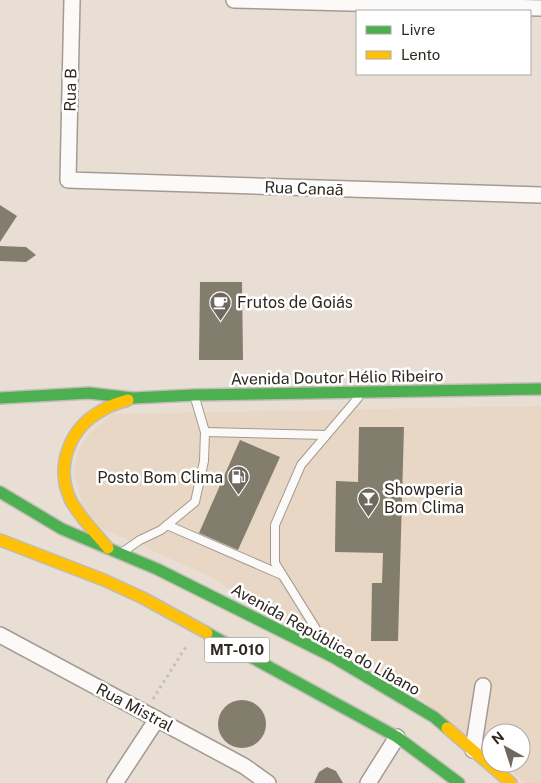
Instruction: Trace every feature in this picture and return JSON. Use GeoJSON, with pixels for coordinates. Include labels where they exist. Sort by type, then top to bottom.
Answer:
{"type":"FeatureCollection","features":[{"type":"Feature","properties":{"kind":"main road","name":"Avenida Doutor Hélio Ribeiro"},"geometry":{"type":"LineString","coordinates":[[133,398],[194,395],[541,389]]}},
{"type":"Feature","properties":{"kind":"main road"},"geometry":{"type":"LineString","coordinates":[[0,398],[89,394],[133,398]]}},
{"type":"Feature","properties":{"kind":"main road","name":"MT-010"},"geometry":{"type":"LineString","coordinates":[[108,548],[72,502],[66,488],[62,469],[66,452],[83,424],[100,411],[133,398]]}},
{"type":"Feature","properties":{"kind":"main road","name":"Avenida República do Líbano"},"geometry":{"type":"LineString","coordinates":[[0,492],[62,529],[198,588],[333,657],[434,717],[511,783]]}},
{"type":"Feature","properties":{"kind":"main road","name":"MT-010"},"geometry":{"type":"LineString","coordinates":[[0,540],[104,580],[143,598],[397,738],[459,783]]}},
{"type":"Feature","properties":{"kind":"street","name":"Rua B"},"geometry":{"type":"LineString","coordinates":[[68,180],[72,0]]}},
{"type":"Feature","properties":{"kind":"street"},"geometry":{"type":"LineString","coordinates":[[234,0],[541,8]]}},
{"type":"Feature","properties":{"kind":"street","name":"Rua Canaã"},"geometry":{"type":"LineString","coordinates":[[68,180],[541,195]]}},
{"type":"Feature","properties":{"kind":"street","name":"Rua Mistral"},"geometry":{"type":"LineString","coordinates":[[0,635],[244,766],[268,783]]}},
{"type":"Feature","properties":{"kind":"street"},"geometry":{"type":"LineString","coordinates":[[473,750],[483,686]]}},
{"type":"Feature","properties":{"kind":"street"},"geometry":{"type":"LineString","coordinates":[[115,783],[151,716]]}},
{"type":"Feature","properties":{"kind":"street"},"geometry":{"type":"LineString","coordinates":[[368,783],[397,738]]}},
{"type":"Feature","properties":{"kind":"lane"},"geometry":{"type":"LineString","coordinates":[[333,657],[275,563],[275,524],[301,465],[363,392]]}},
{"type":"Feature","properties":{"kind":"lane"},"geometry":{"type":"LineString","coordinates":[[120,554],[140,540],[161,530],[195,502],[204,461],[205,432],[194,395]]}},
{"type":"Feature","properties":{"kind":"lane"},"geometry":{"type":"LineString","coordinates":[[205,432],[325,435]]}},
{"type":"Feature","properties":{"kind":"lane"},"geometry":{"type":"LineString","coordinates":[[167,525],[282,575]]}},
{"type":"Feature","properties":{"kind":"path"},"geometry":{"type":"LineString","coordinates":[[151,716],[188,643],[180,639]]}},
{"type":"Feature","properties":{"kind":"shaded area"},"geometry":{"type":"Polygon","coordinates":[[[541,406],[541,783],[525,783],[513,773],[531,773],[531,723],[481,723],[481,747],[396,678],[281,619],[207,575],[101,528],[82,505],[74,472],[78,451],[89,434],[112,414],[541,406]]]}},
{"type":"Feature","properties":{"kind":"building"},"geometry":{"type":"Polygon","coordinates":[[[0,205],[17,216],[0,242],[0,205]]]}},
{"type":"Feature","properties":{"kind":"building"},"geometry":{"type":"Polygon","coordinates":[[[0,246],[26,247],[36,255],[26,262],[0,261],[0,246]]]}},
{"type":"Feature","properties":{"kind":"building","name":"Frutos de Goiás"},"geometry":{"type":"Polygon","coordinates":[[[200,282],[242,282],[243,360],[199,360],[200,282]]]}},
{"type":"Feature","properties":{"kind":"building","name":"Showperia Bom Clima"},"geometry":{"type":"Polygon","coordinates":[[[359,427],[404,427],[398,641],[371,641],[372,583],[382,583],[383,553],[335,552],[336,481],[358,482],[359,427]]]}},
{"type":"Feature","properties":{"kind":"building","name":"Posto Bom Clima"},"geometry":{"type":"Polygon","coordinates":[[[240,440],[280,457],[238,550],[199,533],[240,440]]]}},
{"type":"Feature","properties":{"kind":"building"},"geometry":{"type":"Polygon","coordinates":[[[242,700],[251,702],[259,707],[264,715],[266,724],[264,733],[259,741],[251,746],[242,748],[233,746],[225,741],[220,733],[218,724],[220,715],[225,707],[233,702],[242,700]]]}},
{"type":"Feature","properties":{"kind":"building"},"geometry":{"type":"Polygon","coordinates":[[[327,767],[336,771],[343,783],[314,783],[319,772],[327,767]]]}},
{"type":"Feature","properties":{"kind":"traffic: fast"},"geometry":{"type":"LineString","coordinates":[[0,398],[89,393],[133,398],[194,395],[541,389]]}},
{"type":"Feature","properties":{"kind":"traffic: fast"},"geometry":{"type":"LineString","coordinates":[[0,492],[62,529],[157,569],[333,657],[434,717],[447,728]]}},
{"type":"Feature","properties":{"kind":"traffic: fast"},"geometry":{"type":"LineString","coordinates":[[207,633],[397,737],[459,783]]}},
{"type":"Feature","properties":{"kind":"traffic: slow"},"geometry":{"type":"LineString","coordinates":[[108,548],[70,499],[64,473],[65,460],[68,448],[74,437],[91,417],[106,408],[128,400]]}},
{"type":"Feature","properties":{"kind":"traffic: slow"},"geometry":{"type":"LineString","coordinates":[[0,540],[104,580],[143,598],[207,633]]}},
{"type":"Feature","properties":{"kind":"traffic: slow"},"geometry":{"type":"LineString","coordinates":[[447,728],[511,783]]}},
{"type":"Feature","properties":{"kind":"place","name":"Frutos de Goiás"},"geometry":{"type":"Point","coordinates":[221,321]}},
{"type":"Feature","properties":{"kind":"place","name":"Posto Bom Clima"},"geometry":{"type":"Point","coordinates":[239,496]}},
{"type":"Feature","properties":{"kind":"place","name":"Showperia Bom Clima"},"geometry":{"type":"Point","coordinates":[368,517]}}]}
